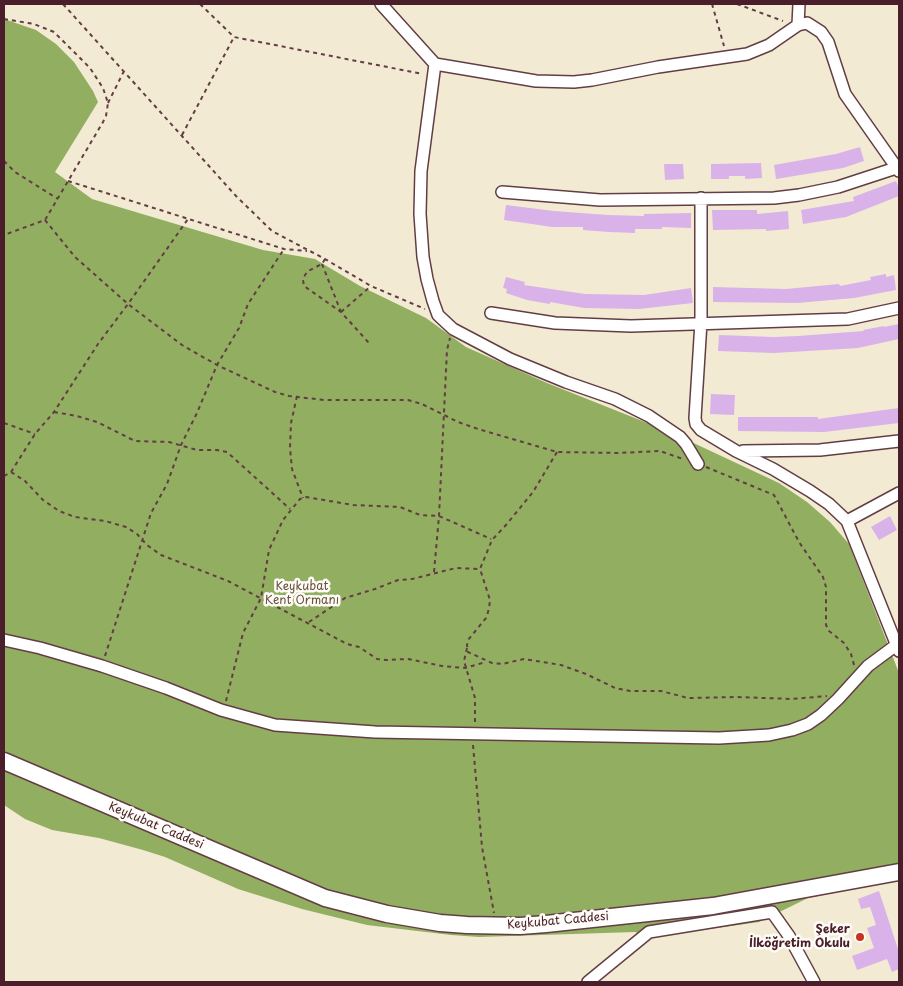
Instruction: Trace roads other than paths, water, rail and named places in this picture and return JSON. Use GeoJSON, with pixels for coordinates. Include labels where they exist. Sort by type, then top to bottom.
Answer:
{"type":"FeatureCollection","features":[{"type":"Feature","properties":{"kind":"street"},"geometry":{"type":"LineString","coordinates":[[381,4],[434,70],[555,82],[574,82],[610,77],[677,64],[747,54],[780,38],[798,25],[810,24],[825,36],[831,47],[845,94],[898,170],[851,184],[799,195],[750,199],[600,200],[502,192]]}},
{"type":"Feature","properties":{"kind":"street"},"geometry":{"type":"LineString","coordinates":[[798,25],[799,4]]}},
{"type":"Feature","properties":{"kind":"street"},"geometry":{"type":"LineString","coordinates":[[434,70],[421,171],[420,214],[427,279],[438,315],[452,328],[510,359],[566,382],[615,399],[642,412],[680,437],[698,464]]}},
{"type":"Feature","properties":{"kind":"street"},"geometry":{"type":"LineString","coordinates":[[4,640],[102,666],[166,688],[223,711],[274,725],[375,732],[719,738],[755,736],[786,731],[808,724],[821,715],[843,694],[868,666],[898,646],[847,521],[829,504],[804,487],[773,468],[736,451],[701,430],[695,421],[701,322],[701,198]]}},
{"type":"Feature","properties":{"kind":"street"},"geometry":{"type":"LineString","coordinates":[[491,313],[555,323],[631,326],[701,322],[848,319],[899,308]]}},
{"type":"Feature","properties":{"kind":"street"},"geometry":{"type":"LineString","coordinates":[[736,451],[820,450],[899,441]]}},
{"type":"Feature","properties":{"kind":"street"},"geometry":{"type":"LineString","coordinates":[[847,521],[899,493]]}},
{"type":"Feature","properties":{"kind":"street","name":"Keykubat Caddesi"},"geometry":{"type":"LineString","coordinates":[[4,761],[325,898],[414,919],[467,925],[546,924],[714,906],[899,872]]}},
{"type":"Feature","properties":{"kind":"street"},"geometry":{"type":"LineString","coordinates":[[759,897],[789,936],[814,982]]}},
{"type":"Feature","properties":{"kind":"street"},"geometry":{"type":"LineString","coordinates":[[588,982],[649,932],[772,912]]}},
{"type":"Feature","properties":{"kind":"place","name":"Şeker İlköğretim Okulu"},"geometry":{"type":"Point","coordinates":[860,937]}},
{"type":"Feature","properties":{"kind":"park label","name":"Keykubat Kent Ormanı"},"geometry":{"type":"Point","coordinates":[302,594]}}]}
